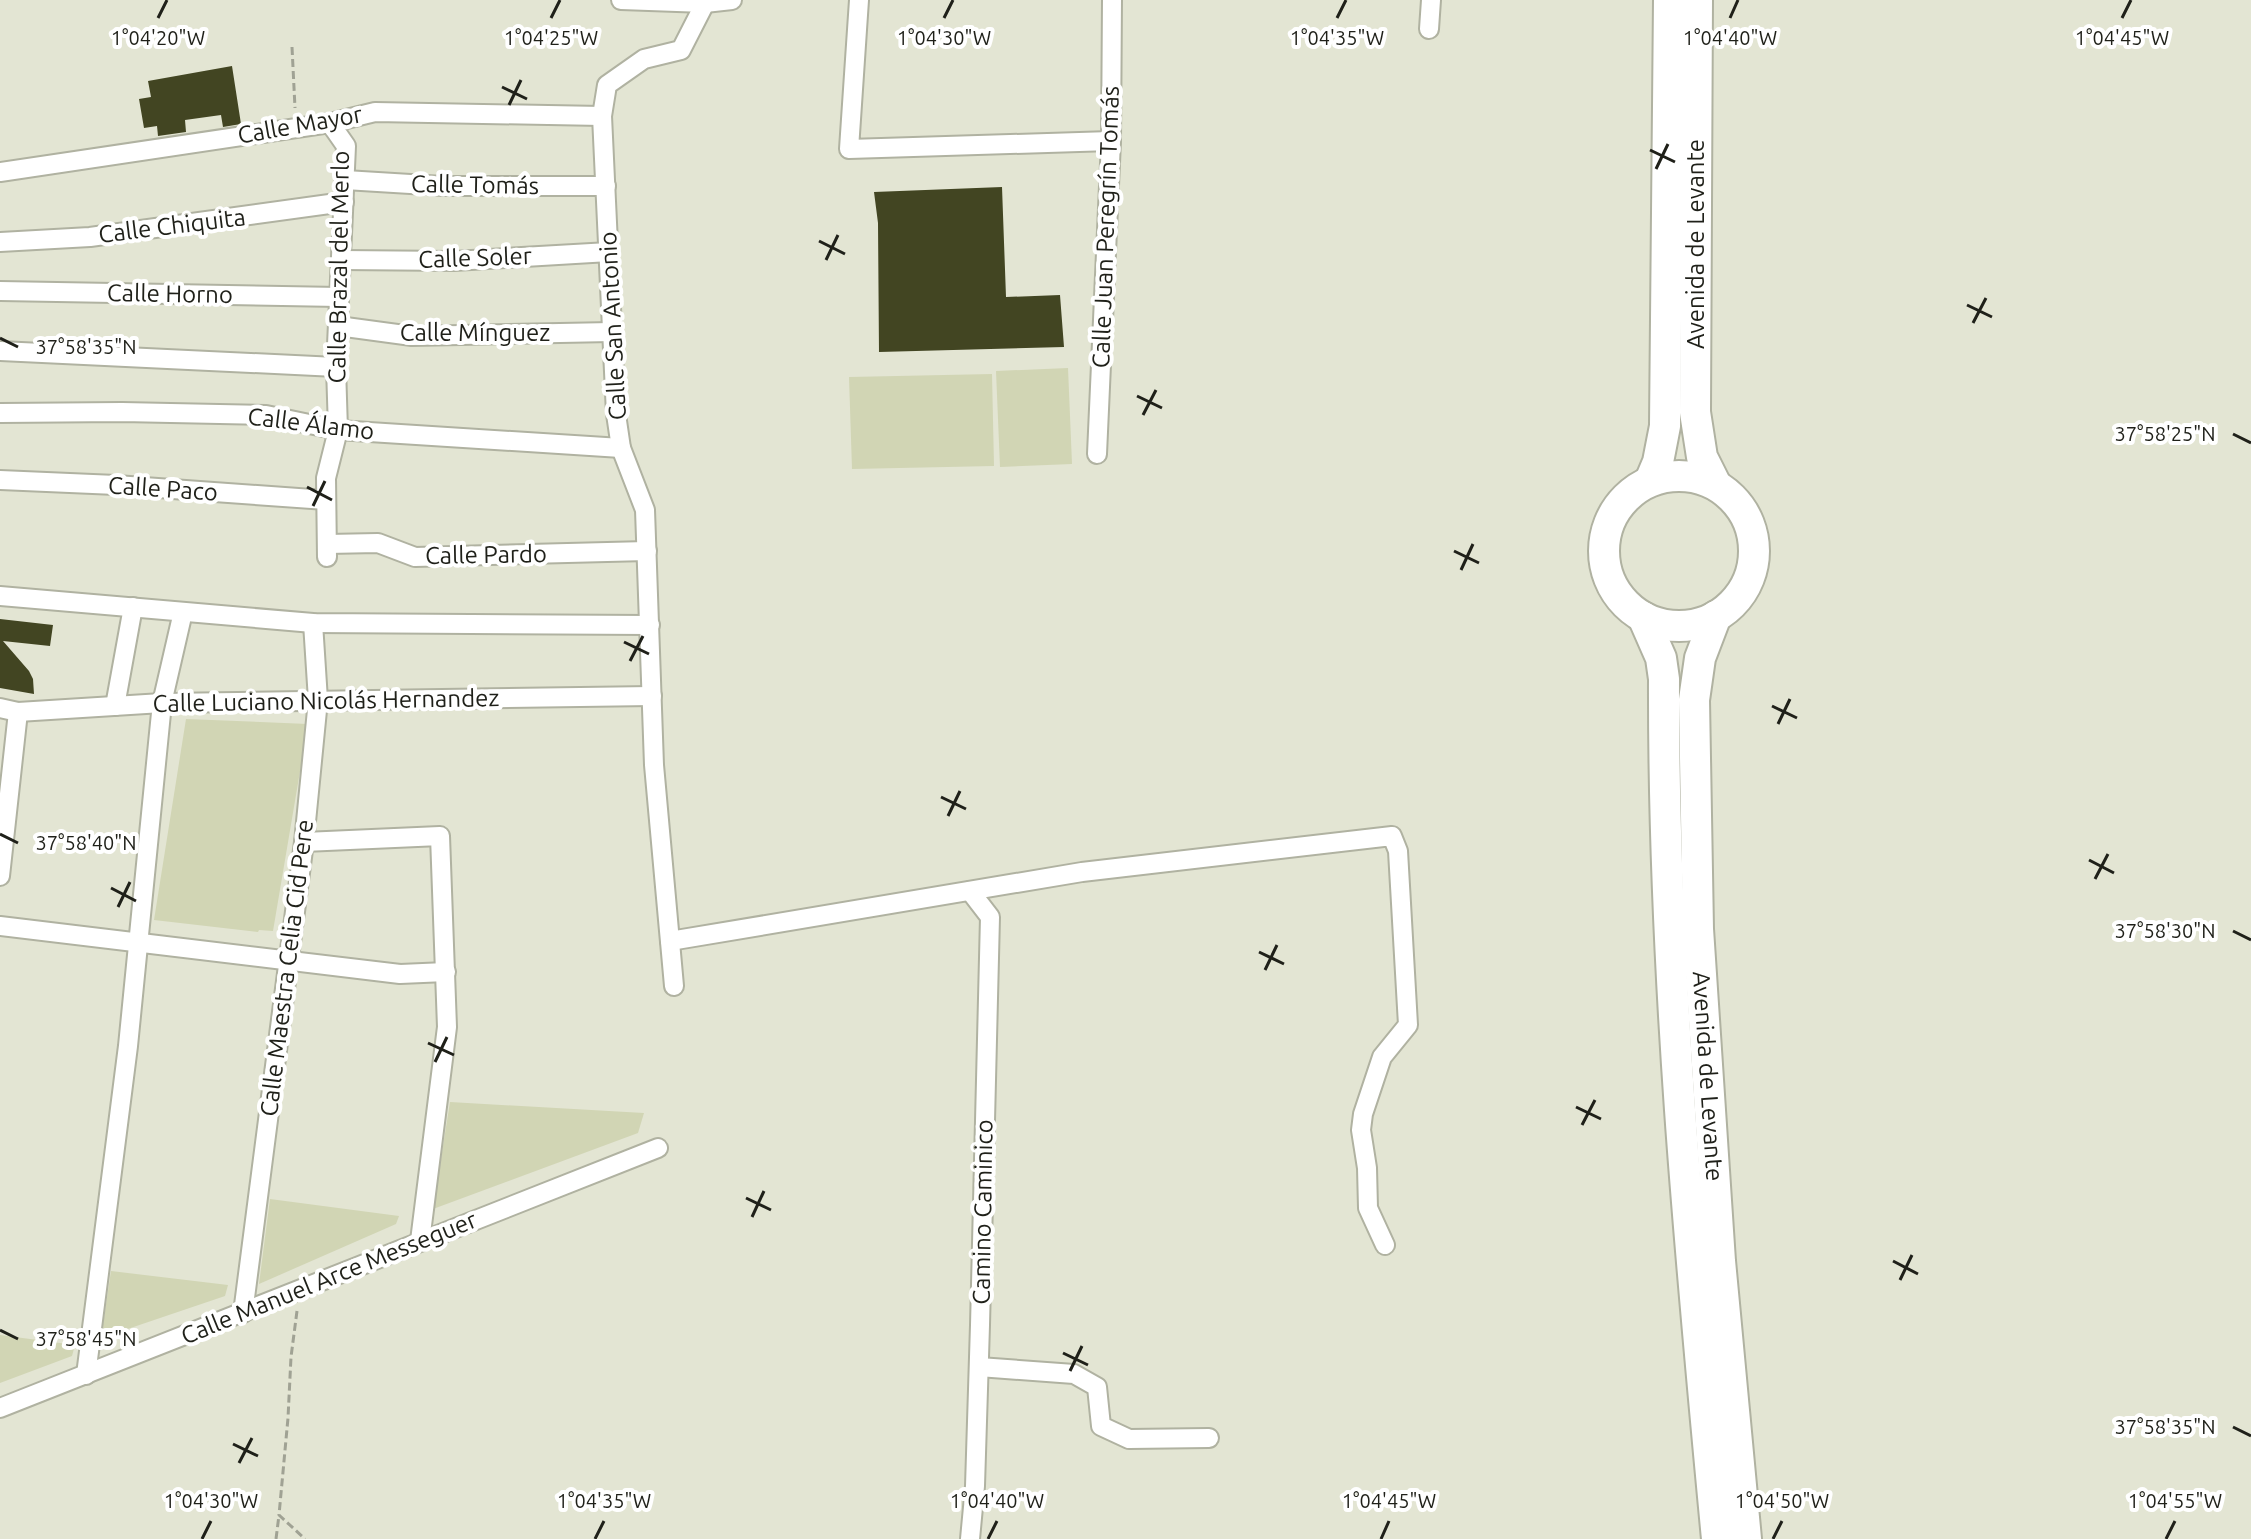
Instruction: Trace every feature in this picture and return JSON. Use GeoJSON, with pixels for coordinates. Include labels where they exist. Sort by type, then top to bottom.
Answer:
{"type":"FeatureCollection","features":[{"type":"Feature","properties":{"kind":"main road","name":"Avenida de Levante"},"geometry":{"type":"LineString","coordinates":[[1650,481],[1658,462],[1665,426],[1669,0]]}},
{"type":"Feature","properties":{"kind":"main road","name":"Avenida de Levante"},"geometry":{"type":"LineString","coordinates":[[1697,0],[1696,427],[1702,457],[1716,485]]}},
{"type":"Feature","properties":{"kind":"main road"},"geometry":{"type":"LineString","coordinates":[[1677,475],[1716,485],[1737,502],[1750,524],[1754,564],[1745,589],[1727,609],[1688,626],[1672,626],[1643,617],[1631,609],[1613,588],[1604,561],[1605,533],[1617,507],[1637,487],[1677,475]]}},
{"type":"Feature","properties":{"kind":"main road","name":"Avenida de Levante"},"geometry":{"type":"LineString","coordinates":[[1716,616],[1700,658],[1694,700],[1698,929],[1719,1246],[1746,1539]]}},
{"type":"Feature","properties":{"kind":"main road","name":"Avenida de Levante"},"geometry":{"type":"LineString","coordinates":[[1643,617],[1661,658],[1664,679],[1674,1036],[1717,1539]]}},
{"type":"Feature","properties":{"kind":"street"},"geometry":{"type":"LineString","coordinates":[[621,0],[705,3],[732,0]]}},
{"type":"Feature","properties":{"kind":"street"},"geometry":{"type":"LineString","coordinates":[[859,0],[849,149],[1111,141]]}},
{"type":"Feature","properties":{"kind":"street","name":"Calle Juan Peregrín Tomás"},"geometry":{"type":"LineString","coordinates":[[1097,454],[1111,141],[1112,0]]}},
{"type":"Feature","properties":{"kind":"street"},"geometry":{"type":"LineString","coordinates":[[1429,29],[1431,0]]}},
{"type":"Feature","properties":{"kind":"street","name":"Calle San Antonio"},"geometry":{"type":"LineString","coordinates":[[674,986],[654,765],[645,510],[621,448],[616,414],[602,116],[607,85],[644,59],[681,50],[705,3]]}},
{"type":"Feature","properties":{"kind":"street","name":"Calle Mayor"},"geometry":{"type":"LineString","coordinates":[[0,172],[330,123],[375,112],[602,116]]}},
{"type":"Feature","properties":{"kind":"street","name":"Calle Brazal del Merlo"},"geometry":{"type":"LineString","coordinates":[[327,550],[326,478],[338,430],[336,367],[346,146],[330,123]]}},
{"type":"Feature","properties":{"kind":"street","name":"Calle Tomás"},"geometry":{"type":"LineString","coordinates":[[345,180],[443,186],[606,186]]}},
{"type":"Feature","properties":{"kind":"street","name":"Calle Chiquita"},"geometry":{"type":"LineString","coordinates":[[0,242],[90,237],[344,202]]}},
{"type":"Feature","properties":{"kind":"street","name":"Calle Soler"},"geometry":{"type":"LineString","coordinates":[[341,260],[454,261],[609,252]]}},
{"type":"Feature","properties":{"kind":"street","name":"Calle Horno"},"geometry":{"type":"LineString","coordinates":[[0,291],[339,297]]}},
{"type":"Feature","properties":{"kind":"street","name":"Calle Mínguez"},"geometry":{"type":"LineString","coordinates":[[338,326],[412,336],[612,332]]}},
{"type":"Feature","properties":{"kind":"street"},"geometry":{"type":"LineString","coordinates":[[0,351],[336,367]]}},
{"type":"Feature","properties":{"kind":"street","name":"Calle Álamo"},"geometry":{"type":"LineString","coordinates":[[0,413],[266,415],[338,430],[621,448]]}},
{"type":"Feature","properties":{"kind":"street","name":"Calle Paco"},"geometry":{"type":"LineString","coordinates":[[0,480],[326,500]]}},
{"type":"Feature","properties":{"kind":"street","name":"Calle Pardo"},"geometry":{"type":"LineString","coordinates":[[327,550],[378,543],[415,557],[647,551]]}},
{"type":"Feature","properties":{"kind":"street"},"geometry":{"type":"LineString","coordinates":[[0,596],[313,623],[650,625]]}},
{"type":"Feature","properties":{"kind":"street"},"geometry":{"type":"LineString","coordinates":[[115,706],[133,607]]}},
{"type":"Feature","properties":{"kind":"street"},"geometry":{"type":"LineString","coordinates":[[86,1375],[128,1046],[162,703],[183,612]]}},
{"type":"Feature","properties":{"kind":"street","name":"Calle Maestra Celia Cid Pere"},"geometry":{"type":"LineString","coordinates":[[243,1313],[304,842],[318,700],[313,623]]}},
{"type":"Feature","properties":{"kind":"street","name":"Calle Luciano Nicolás Hernandez"},"geometry":{"type":"LineString","coordinates":[[9,710],[162,703],[652,696]]}},
{"type":"Feature","properties":{"kind":"street"},"geometry":{"type":"LineString","coordinates":[[0,876],[9,710]]}},
{"type":"Feature","properties":{"kind":"street"},"geometry":{"type":"LineString","coordinates":[[304,842],[440,836],[447,1027],[420,1241]]}},
{"type":"Feature","properties":{"kind":"street"},"geometry":{"type":"LineString","coordinates":[[670,941],[1082,872],[1392,836],[1398,851],[1408,1025],[1382,1057],[1363,1114],[1361,1130],[1367,1168],[1368,1208],[1385,1245]]}},
{"type":"Feature","properties":{"kind":"street","name":"Camino Caminico"},"geometry":{"type":"LineString","coordinates":[[970,891],[990,917],[979,1367],[970,1539]]}},
{"type":"Feature","properties":{"kind":"street"},"geometry":{"type":"LineString","coordinates":[[0,926],[400,974],[446,972]]}},
{"type":"Feature","properties":{"kind":"street","name":"Calle Manuel Arce Messeguer"},"geometry":{"type":"LineString","coordinates":[[0,1408],[658,1148]]}},
{"type":"Feature","properties":{"kind":"street"},"geometry":{"type":"LineString","coordinates":[[979,1367],[1074,1374],[1097,1387],[1101,1426],[1129,1439],[1209,1438]]}},
{"type":"Feature","properties":{"kind":"path"},"geometry":{"type":"LineString","coordinates":[[292,47],[296,128]]}},
{"type":"Feature","properties":{"kind":"path"},"geometry":{"type":"LineString","coordinates":[[276,1539],[291,1357],[302,1289]]}},
{"type":"Feature","properties":{"kind":"path"},"geometry":{"type":"LineString","coordinates":[[279,1515],[305,1539]]}},
{"type":"Feature","properties":{"kind":"green space"},"geometry":{"type":"Polygon","coordinates":[[[1068,368],[1072,464],[1000,467],[996,371],[1068,368]]]}},
{"type":"Feature","properties":{"kind":"green space"},"geometry":{"type":"Polygon","coordinates":[[[992,374],[994,466],[852,469],[849,377],[992,374]]]}},
{"type":"Feature","properties":{"kind":"green space"},"geometry":{"type":"Polygon","coordinates":[[[186,719],[308,724],[273,931],[154,920],[186,719]]]}},
{"type":"Feature","properties":{"kind":"green space"},"geometry":{"type":"Polygon","coordinates":[[[450,1102],[644,1113],[638,1133],[433,1209],[450,1102]]]}},
{"type":"Feature","properties":{"kind":"green space"},"geometry":{"type":"Polygon","coordinates":[[[270,1199],[399,1216],[396,1224],[259,1284],[270,1199]]]}},
{"type":"Feature","properties":{"kind":"green space"},"geometry":{"type":"Polygon","coordinates":[[[111,1271],[228,1285],[225,1296],[101,1338],[111,1271]]]}},
{"type":"Feature","properties":{"kind":"green space"},"geometry":{"type":"Polygon","coordinates":[[[0,1335],[75,1345],[72,1356],[0,1383],[0,1335]]]}},
{"type":"Feature","properties":{"kind":"building"},"geometry":{"type":"Polygon","coordinates":[[[232,66],[241,124],[223,127],[221,115],[185,120],[186,132],[158,136],[157,126],[144,128],[139,99],[151,97],[148,81],[232,66]]]}},
{"type":"Feature","properties":{"kind":"building"},"geometry":{"type":"Polygon","coordinates":[[[1002,187],[1006,297],[1060,295],[1064,347],[879,352],[878,223],[874,192],[1002,187]]]}},
{"type":"Feature","properties":{"kind":"building"},"geometry":{"type":"Polygon","coordinates":[[[0,619],[53,625],[50,646],[3,641],[29,671],[34,694],[0,688],[0,619]]]}}]}
